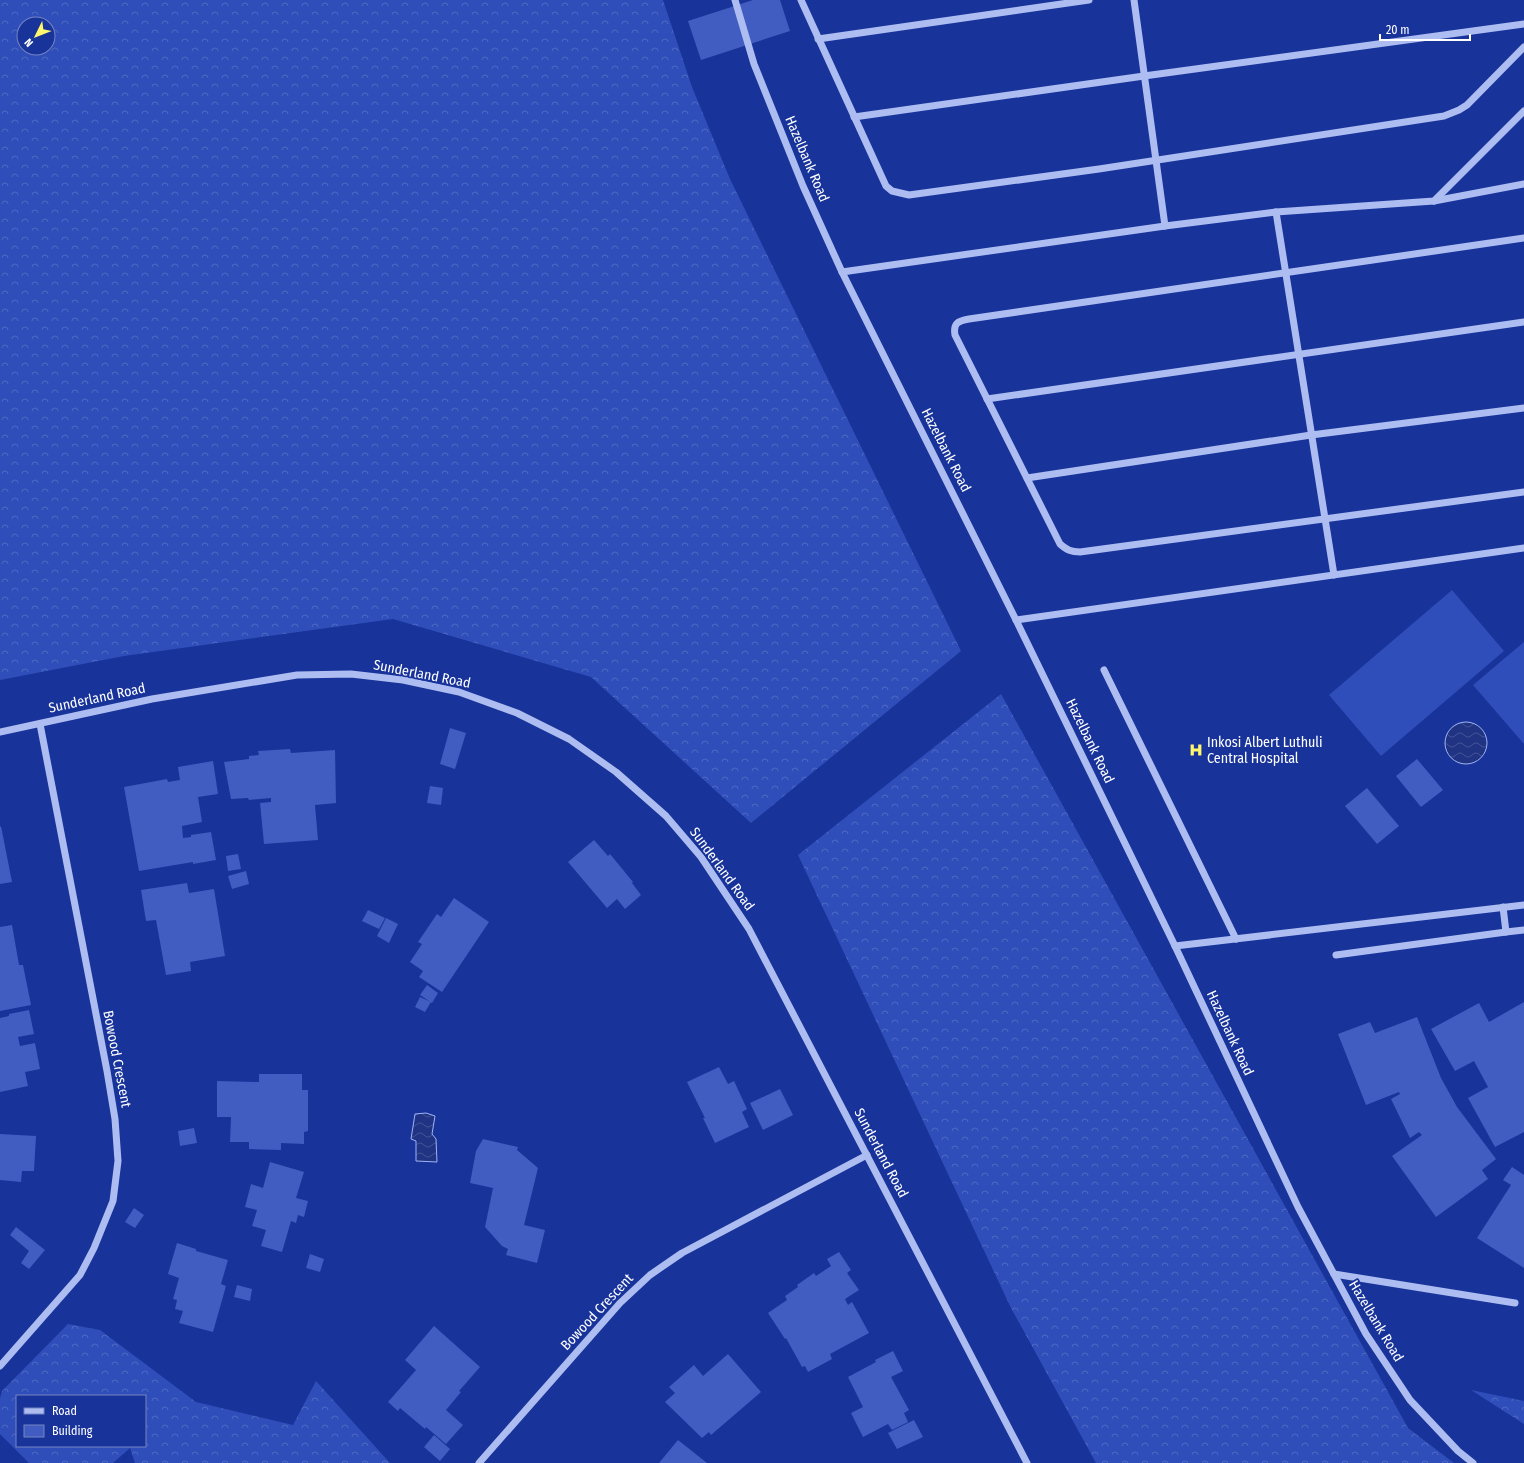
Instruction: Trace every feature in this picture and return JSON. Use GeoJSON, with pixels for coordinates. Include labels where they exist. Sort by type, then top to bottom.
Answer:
{"type":"FeatureCollection","features":[{"type":"Feature","properties":{"kind":"street","name":"Hazelbank Road"},"geometry":{"type":"LineString","coordinates":[[735,0],[754,64],[803,186],[842,272],[1016,620],[1175,946],[1298,1207],[1366,1334],[1410,1400],[1458,1451],[1473,1463]]}},
{"type":"Feature","properties":{"kind":"street"},"geometry":{"type":"LineString","coordinates":[[801,0],[886,186],[892,191],[909,195],[1156,160],[1444,116],[1467,105],[1524,47]]}},
{"type":"Feature","properties":{"kind":"street"},"geometry":{"type":"LineString","coordinates":[[818,39],[1089,0]]}},
{"type":"Feature","properties":{"kind":"street"},"geometry":{"type":"LineString","coordinates":[[1134,0],[1165,226]]}},
{"type":"Feature","properties":{"kind":"street"},"geometry":{"type":"LineString","coordinates":[[854,117],[1524,24]]}},
{"type":"Feature","properties":{"kind":"street"},"geometry":{"type":"LineString","coordinates":[[1434,201],[1524,110]]}},
{"type":"Feature","properties":{"kind":"street"},"geometry":{"type":"LineString","coordinates":[[842,272],[1165,226],[1276,212],[1434,201],[1524,184]]}},
{"type":"Feature","properties":{"kind":"street"},"geometry":{"type":"LineString","coordinates":[[1276,212],[1334,575]]}},
{"type":"Feature","properties":{"kind":"street"},"geometry":{"type":"LineString","coordinates":[[1524,238],[959,321],[955,325],[955,335],[1060,544],[1072,552],[1524,492]]}},
{"type":"Feature","properties":{"kind":"street"},"geometry":{"type":"LineString","coordinates":[[987,399],[1524,322]]}},
{"type":"Feature","properties":{"kind":"street"},"geometry":{"type":"LineString","coordinates":[[1027,478],[1312,435],[1524,408]]}},
{"type":"Feature","properties":{"kind":"street"},"geometry":{"type":"LineString","coordinates":[[1016,620],[1524,548]]}},
{"type":"Feature","properties":{"kind":"street"},"geometry":{"type":"LineString","coordinates":[[1104,670],[1236,939]]}},
{"type":"Feature","properties":{"kind":"street","name":"Sunderland Road"},"geometry":{"type":"LineString","coordinates":[[0,732],[152,699],[297,675],[351,674],[403,680],[459,692],[517,713],[569,739],[616,772],[666,816],[701,857],[749,929],[1027,1463]]}},
{"type":"Feature","properties":{"kind":"street","name":"Bowood Crescent"},"geometry":{"type":"LineString","coordinates":[[0,1366],[80,1275],[94,1248],[113,1202],[118,1161],[115,1119],[108,1078],[40,724]]}},
{"type":"Feature","properties":{"kind":"street"},"geometry":{"type":"LineString","coordinates":[[1175,946],[1524,905]]}},
{"type":"Feature","properties":{"kind":"street"},"geometry":{"type":"LineString","coordinates":[[1503,907],[1506,932]]}},
{"type":"Feature","properties":{"kind":"street"},"geometry":{"type":"LineString","coordinates":[[1336,955],[1524,930]]}},
{"type":"Feature","properties":{"kind":"street","name":"Bowood Crescent"},"geometry":{"type":"LineString","coordinates":[[479,1463],[620,1303],[650,1275],[682,1253],[867,1155]]}},
{"type":"Feature","properties":{"kind":"street"},"geometry":{"type":"LineString","coordinates":[[1334,1274],[1515,1304]]}},
{"type":"Feature","properties":{"kind":"green space"},"geometry":{"type":"Polygon","coordinates":[[[0,0],[663,0],[692,87],[730,179],[961,651],[751,823],[591,677],[393,619],[124,656],[0,680],[0,0]]]}},
{"type":"Feature","properties":{"kind":"green space"},"geometry":{"type":"Polygon","coordinates":[[[1452,590],[1504,651],[1381,756],[1329,695],[1452,590]]]}},
{"type":"Feature","properties":{"kind":"green space"},"geometry":{"type":"Polygon","coordinates":[[[1524,642],[1524,744],[1473,685],[1524,642]]]}},
{"type":"Feature","properties":{"kind":"green space"},"geometry":{"type":"Polygon","coordinates":[[[1001,694],[1408,1428],[1454,1463],[1096,1463],[1011,1308],[798,855],[1001,694]]]}},
{"type":"Feature","properties":{"kind":"green space"},"geometry":{"type":"Polygon","coordinates":[[[68,1324],[100,1330],[196,1402],[293,1425],[316,1381],[390,1463],[135,1463],[130,1448],[113,1463],[29,1463],[0,1434],[0,1398],[2,1391],[68,1324]]]}},
{"type":"Feature","properties":{"kind":"green space"},"geometry":{"type":"Polygon","coordinates":[[[1471,1390],[1524,1401],[1524,1424],[1471,1390]]]}},
{"type":"Feature","properties":{"kind":"water"},"geometry":{"type":"Polygon","coordinates":[[[1466,722],[1481,728],[1487,743],[1481,758],[1466,764],[1451,758],[1445,743],[1451,728],[1466,722]]]}},
{"type":"Feature","properties":{"kind":"water"},"geometry":{"type":"Polygon","coordinates":[[[426,1113],[435,1116],[432,1134],[436,1139],[437,1162],[416,1161],[416,1141],[411,1139],[415,1114],[426,1113]]]}},
{"type":"Feature","properties":{"kind":"building"},"geometry":{"type":"Polygon","coordinates":[[[753,0],[780,0],[790,31],[701,60],[688,21],[753,0]]]}},
{"type":"Feature","properties":{"kind":"building"},"geometry":{"type":"Polygon","coordinates":[[[450,728],[466,733],[455,769],[440,764],[450,728]]]}},
{"type":"Feature","properties":{"kind":"building"},"geometry":{"type":"Polygon","coordinates":[[[290,749],[291,753],[335,750],[336,803],[315,805],[318,840],[264,844],[260,803],[271,802],[271,798],[249,800],[248,798],[231,799],[224,762],[249,759],[249,756],[259,755],[258,751],[290,749]]]}},
{"type":"Feature","properties":{"kind":"building"},"geometry":{"type":"Polygon","coordinates":[[[1417,759],[1443,790],[1421,807],[1396,776],[1417,759]]]}},
{"type":"Feature","properties":{"kind":"building"},"geometry":{"type":"Polygon","coordinates":[[[213,761],[218,794],[198,797],[202,822],[182,826],[183,838],[191,837],[191,835],[211,832],[216,860],[193,864],[193,862],[139,871],[124,787],[167,779],[168,782],[180,780],[178,767],[213,761]]]}},
{"type":"Feature","properties":{"kind":"building"},"geometry":{"type":"Polygon","coordinates":[[[430,786],[443,788],[441,805],[427,803],[430,786]]]}},
{"type":"Feature","properties":{"kind":"building"},"geometry":{"type":"Polygon","coordinates":[[[1367,788],[1399,826],[1377,844],[1345,806],[1367,788]]]}},
{"type":"Feature","properties":{"kind":"building"},"geometry":{"type":"Polygon","coordinates":[[[1,826],[12,882],[0,884],[0,827],[1,826]]]}},
{"type":"Feature","properties":{"kind":"building"},"geometry":{"type":"Polygon","coordinates":[[[594,840],[608,856],[610,854],[633,882],[632,883],[641,895],[625,909],[617,899],[607,908],[568,862],[594,840]]]}},
{"type":"Feature","properties":{"kind":"building"},"geometry":{"type":"Polygon","coordinates":[[[238,854],[241,869],[228,871],[226,856],[238,854]]]}},
{"type":"Feature","properties":{"kind":"building"},"geometry":{"type":"Polygon","coordinates":[[[246,871],[249,884],[232,889],[228,876],[246,871]]]}},
{"type":"Feature","properties":{"kind":"building"},"geometry":{"type":"Polygon","coordinates":[[[187,883],[189,893],[214,889],[225,956],[190,962],[191,971],[166,975],[156,920],[146,921],[141,890],[187,883]]]}},
{"type":"Feature","properties":{"kind":"building"},"geometry":{"type":"Polygon","coordinates":[[[454,898],[489,922],[442,992],[419,977],[423,971],[410,962],[422,944],[418,942],[437,914],[441,917],[454,898]]]}},
{"type":"Feature","properties":{"kind":"building"},"geometry":{"type":"Polygon","coordinates":[[[368,910],[385,918],[379,929],[362,921],[368,910]]]}},
{"type":"Feature","properties":{"kind":"building"},"geometry":{"type":"Polygon","coordinates":[[[386,918],[398,924],[389,943],[377,936],[386,918]]]}},
{"type":"Feature","properties":{"kind":"building"},"geometry":{"type":"Polygon","coordinates":[[[12,925],[19,965],[23,965],[31,1005],[0,1011],[0,927],[12,925]]]}},
{"type":"Feature","properties":{"kind":"building"},"geometry":{"type":"Polygon","coordinates":[[[427,985],[438,993],[432,1003],[420,995],[427,985]]]}},
{"type":"Feature","properties":{"kind":"building"},"geometry":{"type":"Polygon","coordinates":[[[420,997],[431,1002],[425,1012],[415,1007],[420,997]]]}},
{"type":"Feature","properties":{"kind":"building"},"geometry":{"type":"Polygon","coordinates":[[[1524,1002],[1524,1132],[1495,1147],[1468,1098],[1488,1087],[1474,1061],[1455,1071],[1431,1029],[1479,1003],[1489,1022],[1524,1002]]]}},
{"type":"Feature","properties":{"kind":"building"},"geometry":{"type":"Polygon","coordinates":[[[29,1010],[34,1034],[18,1037],[20,1046],[35,1043],[40,1069],[25,1072],[28,1086],[0,1092],[0,1018],[9,1016],[9,1014],[29,1010]]]}},
{"type":"Feature","properties":{"kind":"building"},"geometry":{"type":"Polygon","coordinates":[[[1417,1017],[1441,1078],[1457,1107],[1496,1159],[1482,1170],[1488,1179],[1436,1217],[1392,1156],[1422,1135],[1419,1132],[1410,1138],[1391,1099],[1400,1094],[1399,1092],[1366,1105],[1338,1034],[1370,1022],[1375,1033],[1417,1017]]]}},
{"type":"Feature","properties":{"kind":"building"},"geometry":{"type":"Polygon","coordinates":[[[719,1067],[728,1084],[734,1081],[747,1109],[742,1112],[749,1127],[715,1143],[703,1118],[705,1118],[687,1082],[719,1067]]]}},
{"type":"Feature","properties":{"kind":"building"},"geometry":{"type":"Polygon","coordinates":[[[259,1074],[302,1074],[302,1090],[308,1090],[308,1131],[304,1132],[304,1144],[281,1143],[281,1150],[249,1149],[249,1142],[230,1142],[231,1117],[217,1117],[217,1081],[259,1082],[259,1074]]]}},
{"type":"Feature","properties":{"kind":"building"},"geometry":{"type":"Polygon","coordinates":[[[780,1089],[793,1115],[763,1130],[750,1103],[780,1089]]]}},
{"type":"Feature","properties":{"kind":"building"},"geometry":{"type":"Polygon","coordinates":[[[194,1128],[197,1143],[180,1146],[178,1131],[194,1128]]]}},
{"type":"Feature","properties":{"kind":"building"},"geometry":{"type":"Polygon","coordinates":[[[0,1134],[36,1136],[34,1171],[22,1171],[21,1182],[0,1180],[0,1134]]]}},
{"type":"Feature","properties":{"kind":"building"},"geometry":{"type":"Polygon","coordinates":[[[483,1139],[518,1147],[517,1150],[538,1168],[524,1225],[545,1230],[537,1263],[506,1255],[508,1249],[502,1246],[485,1227],[493,1188],[470,1183],[476,1151],[483,1139]]]}},
{"type":"Feature","properties":{"kind":"building"},"geometry":{"type":"Polygon","coordinates":[[[270,1162],[304,1172],[296,1198],[308,1201],[304,1217],[298,1215],[296,1223],[291,1221],[282,1252],[261,1246],[266,1230],[252,1226],[257,1210],[245,1207],[251,1184],[263,1188],[270,1162]]]}},
{"type":"Feature","properties":{"kind":"building"},"geometry":{"type":"Polygon","coordinates":[[[1512,1167],[1524,1175],[1524,1268],[1477,1238],[1511,1185],[1503,1180],[1512,1167]]]}},
{"type":"Feature","properties":{"kind":"building"},"geometry":{"type":"Polygon","coordinates":[[[134,1208],[144,1215],[135,1228],[125,1222],[134,1208]]]}},
{"type":"Feature","properties":{"kind":"building"},"geometry":{"type":"Polygon","coordinates":[[[16,1227],[45,1250],[29,1269],[21,1263],[29,1251],[10,1235],[16,1227]]]}},
{"type":"Feature","properties":{"kind":"building"},"geometry":{"type":"Polygon","coordinates":[[[177,1243],[196,1249],[196,1251],[228,1260],[221,1284],[226,1286],[213,1332],[179,1323],[183,1311],[175,1309],[177,1300],[173,1299],[179,1278],[168,1274],[177,1243]]]}},
{"type":"Feature","properties":{"kind":"building"},"geometry":{"type":"Polygon","coordinates":[[[839,1252],[851,1270],[847,1273],[859,1290],[845,1299],[848,1305],[852,1302],[869,1333],[830,1354],[832,1359],[808,1372],[805,1366],[802,1367],[786,1338],[785,1339],[768,1313],[787,1300],[785,1296],[798,1287],[797,1285],[814,1273],[816,1276],[831,1266],[827,1259],[839,1252]]]}},
{"type":"Feature","properties":{"kind":"building"},"geometry":{"type":"Polygon","coordinates":[[[310,1254],[324,1259],[320,1272],[306,1268],[310,1254]]]}},
{"type":"Feature","properties":{"kind":"building"},"geometry":{"type":"Polygon","coordinates":[[[237,1285],[252,1289],[250,1301],[234,1297],[237,1285]]]}},
{"type":"Feature","properties":{"kind":"building"},"geometry":{"type":"Polygon","coordinates":[[[434,1326],[480,1367],[459,1391],[461,1392],[446,1410],[463,1425],[446,1444],[400,1408],[398,1411],[388,1402],[416,1370],[405,1360],[434,1326]]]}},
{"type":"Feature","properties":{"kind":"building"},"geometry":{"type":"Polygon","coordinates":[[[893,1351],[903,1371],[891,1377],[909,1410],[904,1413],[908,1422],[892,1430],[888,1424],[863,1437],[851,1413],[863,1407],[848,1377],[876,1362],[875,1360],[893,1351]]]}},
{"type":"Feature","properties":{"kind":"building"},"geometry":{"type":"Polygon","coordinates":[[[728,1354],[761,1392],[711,1435],[709,1432],[702,1438],[665,1402],[675,1393],[669,1387],[694,1365],[703,1376],[728,1354]]]}},
{"type":"Feature","properties":{"kind":"building"},"geometry":{"type":"Polygon","coordinates":[[[914,1420],[923,1437],[897,1449],[888,1433],[914,1420]]]}},
{"type":"Feature","properties":{"kind":"building"},"geometry":{"type":"Polygon","coordinates":[[[434,1435],[450,1449],[440,1461],[424,1447],[434,1435]]]}},
{"type":"Feature","properties":{"kind":"building"},"geometry":{"type":"Polygon","coordinates":[[[678,1440],[707,1463],[659,1463],[678,1440]]]}},
{"type":"Feature","properties":{"kind":"place","name":"Inkosi Albert Luthuli Central Hospital"},"geometry":{"type":"Point","coordinates":[1196,750]}}]}
